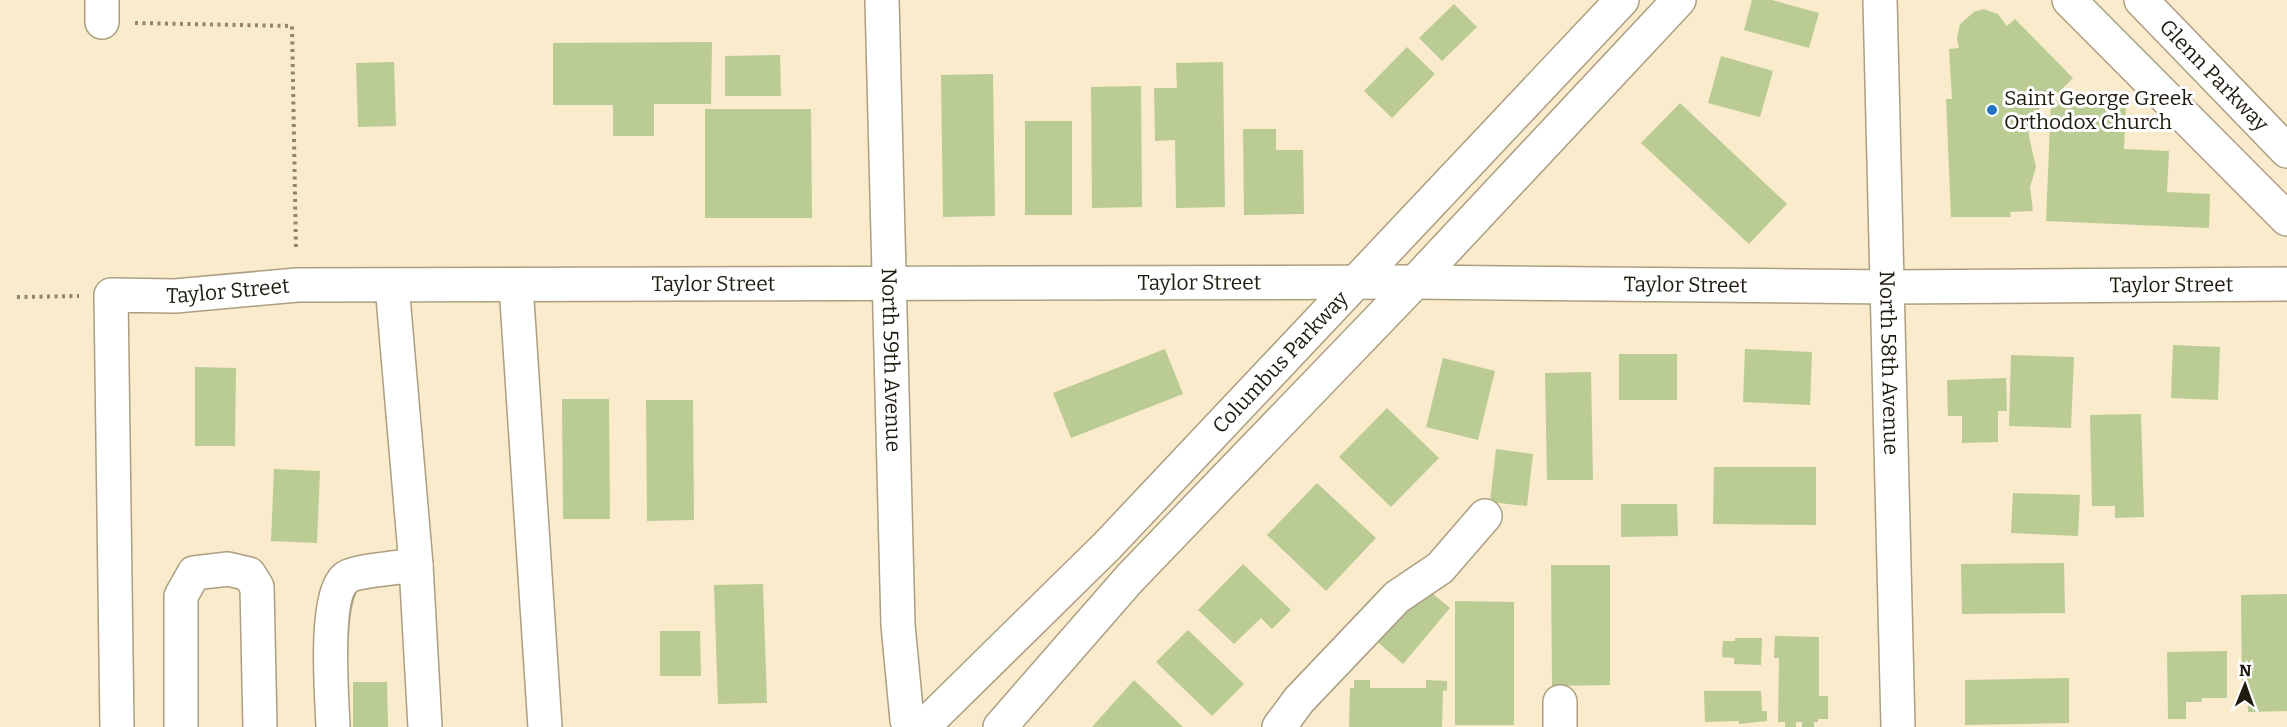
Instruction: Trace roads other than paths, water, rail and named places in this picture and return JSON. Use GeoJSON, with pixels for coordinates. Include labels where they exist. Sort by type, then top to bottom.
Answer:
{"type":"FeatureCollection","features":[{"type":"Feature","properties":{"kind":"street","name":"North 59th Avenue"},"geometry":{"type":"LineString","coordinates":[[882,0],[898,625],[920,723]]}},
{"type":"Feature","properties":{"kind":"street","name":"Columbus Parkway"},"geometry":{"type":"LineString","coordinates":[[920,723],[1107,546],[1622,0]]}},
{"type":"Feature","properties":{"kind":"street","name":"Columbus Parkway"},"geometry":{"type":"LineString","coordinates":[[1000,727],[1130,578],[1415,282],[1679,0]]}},
{"type":"Feature","properties":{"kind":"street","name":"North 58th Avenue"},"geometry":{"type":"LineString","coordinates":[[1880,0],[1898,727]]}},
{"type":"Feature","properties":{"kind":"street"},"geometry":{"type":"LineString","coordinates":[[2069,0],[2287,219]]}},
{"type":"Feature","properties":{"kind":"street","name":"Glenn Parkway"},"geometry":{"type":"LineString","coordinates":[[2140,0],[2287,151]]}},
{"type":"Feature","properties":{"kind":"street","name":"Taylor Street"},"geometry":{"type":"LineString","coordinates":[[117,727],[111,296],[175,296],[297,285],[1415,282],[1888,287],[2287,284]]}},
{"type":"Feature","properties":{"kind":"street"},"geometry":{"type":"LineString","coordinates":[[392,285],[416,565],[425,727]]}},
{"type":"Feature","properties":{"kind":"street"},"geometry":{"type":"LineString","coordinates":[[516,285],[545,727]]}},
{"type":"Feature","properties":{"kind":"street"},"geometry":{"type":"LineString","coordinates":[[1279,727],[1299,700],[1397,597],[1440,568],[1485,516]]}},
{"type":"Feature","properties":{"kind":"street"},"geometry":{"type":"LineString","coordinates":[[333,727],[332,610],[337,588],[348,576],[416,565]]}},
{"type":"Feature","properties":{"kind":"street"},"geometry":{"type":"LineString","coordinates":[[181,727],[181,596],[194,573],[228,569],[249,574],[257,587],[260,727]]}},
{"type":"Feature","properties":{"kind":"place","name":"Saint George Greek Orthodox Church"},"geometry":{"type":"Point","coordinates":[1992,110]}}]}
